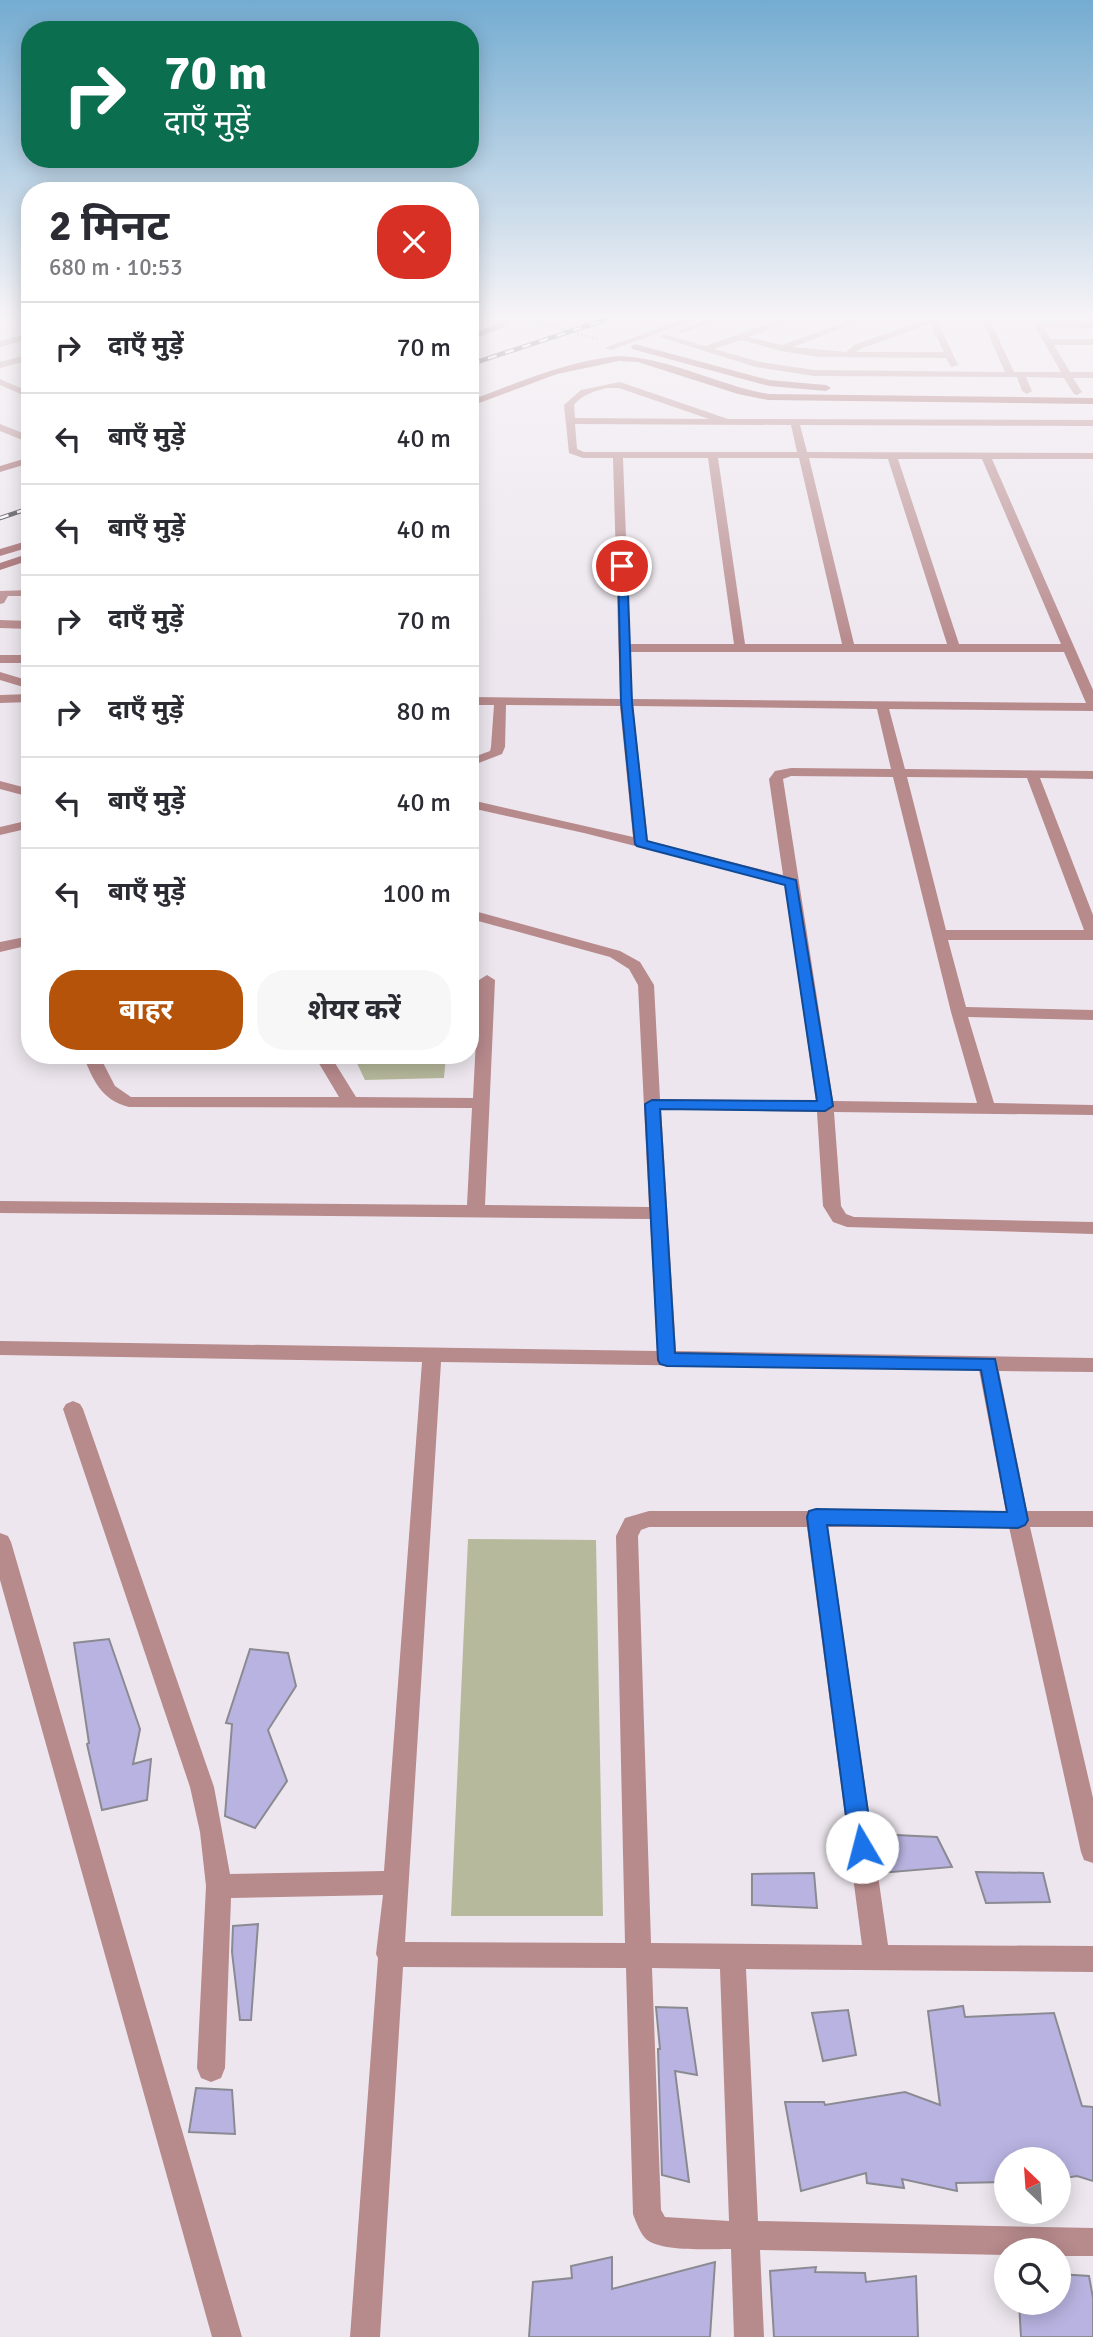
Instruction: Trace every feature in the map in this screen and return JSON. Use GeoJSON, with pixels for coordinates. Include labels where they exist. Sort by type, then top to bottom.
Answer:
{"type":"FeatureCollection","features":[{"type":"Feature","properties":{"kind":"street"},"geometry":{"type":"LineString","coordinates":[[5,429],[19,435]]}},
{"type":"Feature","properties":{"kind":"street"},"geometry":{"type":"LineString","coordinates":[[571,429],[572,451],[583,455],[1093,456]]}},
{"type":"Feature","properties":{"kind":"street"},"geometry":{"type":"LineString","coordinates":[[797,429],[849,648]]}},
{"type":"Feature","properties":{"kind":"street"},"geometry":{"type":"LineString","coordinates":[[0,441],[19,435]]}},
{"type":"Feature","properties":{"kind":"street"},"geometry":{"type":"LineString","coordinates":[[618,455],[626,702],[641,844]]}},
{"type":"Feature","properties":{"kind":"street"},"geometry":{"type":"LineString","coordinates":[[713,455],[740,648]]}},
{"type":"Feature","properties":{"kind":"street"},"geometry":{"type":"LineString","coordinates":[[891,455],[954,648]]}},
{"type":"Feature","properties":{"kind":"street"},"geometry":{"type":"LineString","coordinates":[[479,701],[1093,705],[985,455]]}},
{"type":"Feature","properties":{"kind":"street"},"geometry":{"type":"LineString","coordinates":[[0,469],[21,463]]}},
{"type":"Feature","properties":{"kind":"street"},"geometry":{"type":"LineString","coordinates":[[0,553],[21,546]]}},
{"type":"Feature","properties":{"kind":"street"},"geometry":{"type":"LineString","coordinates":[[0,567],[21,559]]}},
{"type":"Feature","properties":{"kind":"street"},"geometry":{"type":"LineString","coordinates":[[1,596],[21,588]]}},
{"type":"Feature","properties":{"kind":"street"},"geometry":{"type":"LineString","coordinates":[[1,596],[21,594]]}},
{"type":"Feature","properties":{"kind":"street"},"geometry":{"type":"LineString","coordinates":[[0,624],[21,625]]}},
{"type":"Feature","properties":{"kind":"street"},"geometry":{"type":"LineString","coordinates":[[625,649],[1069,648]]}},
{"type":"Feature","properties":{"kind":"street"},"geometry":{"type":"LineString","coordinates":[[0,659],[21,659]]}},
{"type":"Feature","properties":{"kind":"street"},"geometry":{"type":"LineString","coordinates":[[0,676],[21,682]]}},
{"type":"Feature","properties":{"kind":"street"},"geometry":{"type":"LineString","coordinates":[[0,699],[21,698]]}},
{"type":"Feature","properties":{"kind":"street"},"geometry":{"type":"LineString","coordinates":[[479,760],[495,754],[499,747],[500,701]]}},
{"type":"Feature","properties":{"kind":"street"},"geometry":{"type":"LineString","coordinates":[[882,705],[987,1108]]}},
{"type":"Feature","properties":{"kind":"street"},"geometry":{"type":"LineString","coordinates":[[1093,775],[790,772],[780,774],[776,779],[825,1106],[832,1206],[839,1218],[853,1223],[1093,1228]]}},
{"type":"Feature","properties":{"kind":"street"},"geometry":{"type":"LineString","coordinates":[[940,935],[1092,935],[1032,774]]}},
{"type":"Feature","properties":{"kind":"street"},"geometry":{"type":"LineString","coordinates":[[0,786],[21,791]]}},
{"type":"Feature","properties":{"kind":"street"},"geometry":{"type":"LineString","coordinates":[[479,806],[792,882]]}},
{"type":"Feature","properties":{"kind":"street"},"geometry":{"type":"LineString","coordinates":[[0,831],[21,826]]}},
{"type":"Feature","properties":{"kind":"street"},"geometry":{"type":"LineString","coordinates":[[479,917],[615,954],[643,972],[646,985],[667,1360]]}},
{"type":"Feature","properties":{"kind":"street"},"geometry":{"type":"LineString","coordinates":[[0,947],[21,942]]}},
{"type":"Feature","properties":{"kind":"street"},"geometry":{"type":"LineString","coordinates":[[476,1212],[487,980]]}},
{"type":"Feature","properties":{"kind":"street"},"geometry":{"type":"LineString","coordinates":[[960,1012],[1093,1015]]}},
{"type":"Feature","properties":{"kind":"street"},"geometry":{"type":"LineString","coordinates":[[95,1064],[106,1088],[115,1098],[129,1102],[481,1103]]}},
{"type":"Feature","properties":{"kind":"street"},"geometry":{"type":"LineString","coordinates":[[328,1064],[351,1102]]}},
{"type":"Feature","properties":{"kind":"street"},"geometry":{"type":"LineString","coordinates":[[652,1104],[1093,1110]]}},
{"type":"Feature","properties":{"kind":"street"},"geometry":{"type":"LineString","coordinates":[[0,1207],[659,1213]]}},
{"type":"Feature","properties":{"kind":"street"},"geometry":{"type":"LineString","coordinates":[[0,1348],[1093,1365]]}},
{"type":"Feature","properties":{"kind":"street"},"geometry":{"type":"LineString","coordinates":[[365,2337],[389,1954],[432,1355]]}},
{"type":"Feature","properties":{"kind":"street"},"geometry":{"type":"LineString","coordinates":[[988,1364],[1018,1520],[1093,1852]]}},
{"type":"Feature","properties":{"kind":"street"},"geometry":{"type":"LineString","coordinates":[[73,1409],[202,1787],[212,1832],[219,1886],[211,2068]]}},
{"type":"Feature","properties":{"kind":"street"},"geometry":{"type":"LineString","coordinates":[[816,1517],[877,1957]]}},
{"type":"Feature","properties":{"kind":"street"},"geometry":{"type":"LineString","coordinates":[[1093,1519],[649,1518],[633,1524],[626,1536],[647,2214],[657,2230],[682,2234],[1093,2242]]}},
{"type":"Feature","properties":{"kind":"street"},"geometry":{"type":"LineString","coordinates":[[0,1542],[227,2337]]}},
{"type":"Feature","properties":{"kind":"street"},"geometry":{"type":"LineString","coordinates":[[219,1886],[394,1883]]}},
{"type":"Feature","properties":{"kind":"street"},"geometry":{"type":"LineString","coordinates":[[389,1954],[1093,1959]]}},
{"type":"Feature","properties":{"kind":"street"},"geometry":{"type":"LineString","coordinates":[[732,1957],[749,2337]]}},
{"type":"Feature","properties":{"kind":"green space"},"geometry":{"type":"Polygon","coordinates":[[[357,1064],[445,1064],[444,1078],[365,1080],[357,1064]]]}},
{"type":"Feature","properties":{"kind":"green space"},"geometry":{"type":"Polygon","coordinates":[[[468,1539],[596,1540],[603,1916],[451,1916],[468,1539]]]}},
{"type":"Feature","properties":{"kind":"building"},"geometry":{"type":"Polygon","coordinates":[[[109,1639],[140,1729],[133,1764],[151,1759],[147,1800],[102,1810],[87,1744],[89,1743],[74,1643],[109,1639]]]}},
{"type":"Feature","properties":{"kind":"building"},"geometry":{"type":"Polygon","coordinates":[[[250,1649],[288,1653],[296,1686],[268,1730],[287,1781],[255,1828],[225,1816],[232,1724],[226,1723],[250,1649]]]}},
{"type":"Feature","properties":{"kind":"building"},"geometry":{"type":"Polygon","coordinates":[[[875,1834],[937,1837],[952,1867],[880,1873],[875,1834]]]}},
{"type":"Feature","properties":{"kind":"building"},"geometry":{"type":"Polygon","coordinates":[[[976,1872],[1043,1873],[1050,1902],[986,1903],[976,1872]]]}},
{"type":"Feature","properties":{"kind":"building"},"geometry":{"type":"Polygon","coordinates":[[[814,1873],[817,1908],[752,1905],[752,1874],[814,1873]]]}},
{"type":"Feature","properties":{"kind":"building"},"geometry":{"type":"Polygon","coordinates":[[[258,1924],[251,2020],[240,2020],[232,1952],[233,1926],[258,1924]]]}},
{"type":"Feature","properties":{"kind":"building"},"geometry":{"type":"Polygon","coordinates":[[[963,2006],[965,2017],[1054,2013],[1082,2106],[1093,2107],[1093,2181],[1071,2177],[1071,2147],[994,2147],[994,2182],[956,2183],[957,2191],[902,2179],[904,2188],[867,2183],[866,2173],[801,2191],[785,2102],[824,2102],[825,2105],[905,2092],[940,2105],[928,2011],[963,2006]]]}},
{"type":"Feature","properties":{"kind":"building"},"geometry":{"type":"Polygon","coordinates":[[[656,2007],[687,2008],[697,2075],[675,2071],[689,2182],[662,2175],[660,2049],[656,2007]]]}},
{"type":"Feature","properties":{"kind":"building"},"geometry":{"type":"Polygon","coordinates":[[[848,2010],[856,2055],[823,2061],[812,2013],[848,2010]]]}},
{"type":"Feature","properties":{"kind":"building"},"geometry":{"type":"Polygon","coordinates":[[[196,2088],[232,2090],[235,2134],[189,2132],[196,2088]]]}},
{"type":"Feature","properties":{"kind":"building"},"geometry":{"type":"Polygon","coordinates":[[[612,2257],[612,2289],[715,2262],[710,2337],[529,2337],[533,2282],[572,2278],[571,2266],[612,2257]]]}},
{"type":"Feature","properties":{"kind":"building"},"geometry":{"type":"Polygon","coordinates":[[[816,2267],[815,2272],[865,2273],[866,2282],[916,2276],[918,2337],[774,2337],[770,2271],[816,2267]]]}},
{"type":"Feature","properties":{"kind":"building"},"geometry":{"type":"Polygon","coordinates":[[[1071,2275],[1089,2276],[1093,2298],[1093,2337],[1021,2337],[1020,2315],[1071,2315],[1071,2275]]]}},
{"type":"Feature","properties":{"kind":"railway"},"geometry":{"type":"LineString","coordinates":[[0,518],[21,511]]}},
{"type":"Feature","properties":{"kind":"route"},"geometry":{"type":"LineString","coordinates":[[622,566],[626,702],[641,844],[792,882],[825,1106],[652,1104],[667,1360],[988,1364],[1018,1520],[816,1517],[862,1847]]}}]}
